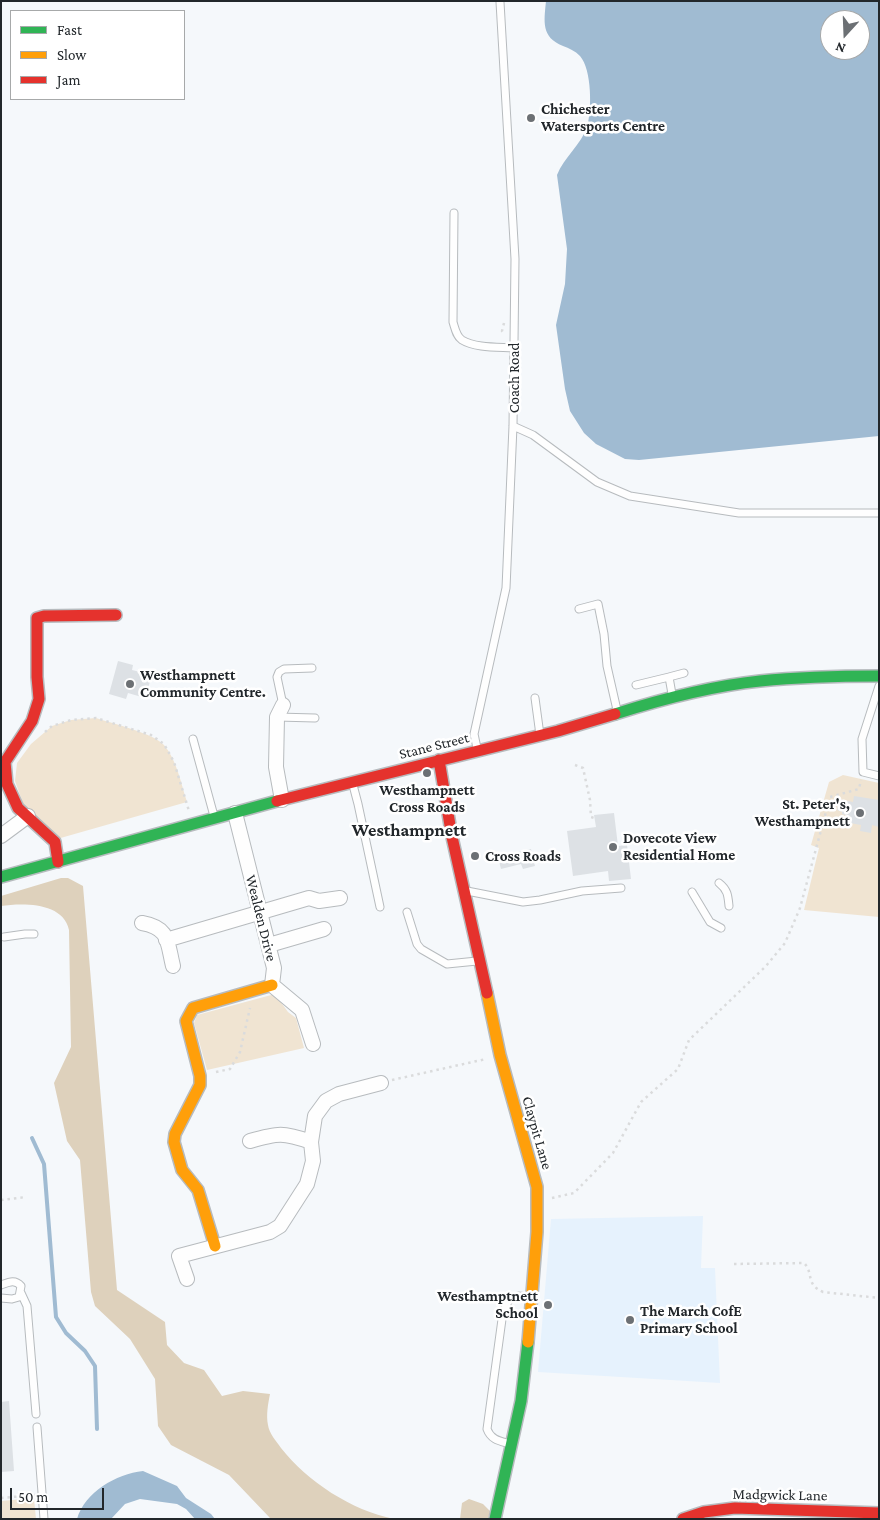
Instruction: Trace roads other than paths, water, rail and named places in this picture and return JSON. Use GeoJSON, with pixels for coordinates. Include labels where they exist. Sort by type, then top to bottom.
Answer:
{"type":"FeatureCollection","features":[{"type":"Feature","properties":{"kind":"street"},"geometry":{"type":"LineString","coordinates":[[58,862],[56,842],[18,808],[7,784],[5,762],[8,748],[32,721],[38,699],[37,618],[44,616],[116,614]]}},
{"type":"Feature","properties":{"kind":"street","name":"Stane Street"},"geometry":{"type":"LineString","coordinates":[[1,877],[282,800],[540,735],[672,697],[759,682],[827,677],[879,676]]}},
{"type":"Feature","properties":{"kind":"street"},"geometry":{"type":"LineString","coordinates":[[280,711],[276,767],[282,800]]}},
{"type":"Feature","properties":{"kind":"street","name":"Claypit Lane"},"geometry":{"type":"LineString","coordinates":[[438,760],[452,837],[500,1056],[537,1187],[537,1232],[529,1337],[521,1400],[495,1519]]}},
{"type":"Feature","properties":{"kind":"street","name":"Wealden Drive"},"geometry":{"type":"LineString","coordinates":[[235,813],[274,968],[272,985]]}},
{"type":"Feature","properties":{"kind":"street"},"geometry":{"type":"LineString","coordinates":[[1,836],[28,816]]}},
{"type":"Feature","properties":{"kind":"street"},"geometry":{"type":"LineString","coordinates":[[166,940],[309,898],[319,901],[340,898]]}},
{"type":"Feature","properties":{"kind":"street"},"geometry":{"type":"LineString","coordinates":[[142,923],[153,925],[162,930],[173,966]]}},
{"type":"Feature","properties":{"kind":"street","name":"Wealden Drive"},"geometry":{"type":"LineString","coordinates":[[269,945],[324,930]]}},
{"type":"Feature","properties":{"kind":"street"},"geometry":{"type":"LineString","coordinates":[[215,1246],[198,1190],[182,1170],[174,1142],[175,1134],[200,1085],[200,1076],[186,1021],[193,1008],[272,985],[302,1010],[313,1044]]}},
{"type":"Feature","properties":{"kind":"street"},"geometry":{"type":"LineString","coordinates":[[187,1279],[179,1256],[270,1232],[280,1226],[307,1184],[314,1161],[310,1142],[316,1116],[326,1101],[339,1094],[381,1083]]}},
{"type":"Feature","properties":{"kind":"street"},"geometry":{"type":"LineString","coordinates":[[250,1142],[273,1134],[289,1134],[310,1142]]}},
{"type":"Feature","properties":{"kind":"street","name":"Madgwick Lane"},"geometry":{"type":"LineString","coordinates":[[682,1519],[704,1512],[735,1508],[879,1513]]}},
{"type":"Feature","properties":{"kind":"lane","name":"Coach Road"},"geometry":{"type":"LineString","coordinates":[[478,751],[474,734],[506,588],[513,426],[515,259],[500,2]]}},
{"type":"Feature","properties":{"kind":"lane"},"geometry":{"type":"LineString","coordinates":[[454,213],[453,322],[456,332],[461,339],[473,344],[514,348]]}},
{"type":"Feature","properties":{"kind":"lane"},"geometry":{"type":"LineString","coordinates":[[513,426],[533,435],[597,482],[630,496],[739,514],[879,513]]}},
{"type":"Feature","properties":{"kind":"lane"},"geometry":{"type":"LineString","coordinates":[[579,609],[598,604],[604,634],[607,666],[618,713]]}},
{"type":"Feature","properties":{"kind":"lane"},"geometry":{"type":"LineString","coordinates":[[312,668],[284,669],[278,672],[277,677],[280,711],[315,718]]}},
{"type":"Feature","properties":{"kind":"lane"},"geometry":{"type":"LineString","coordinates":[[636,685],[684,673]]}},
{"type":"Feature","properties":{"kind":"lane"},"geometry":{"type":"LineString","coordinates":[[669,677],[672,697]]}},
{"type":"Feature","properties":{"kind":"lane"},"geometry":{"type":"LineString","coordinates":[[879,686],[862,739],[863,772],[879,776]]}},
{"type":"Feature","properties":{"kind":"lane"},"geometry":{"type":"LineString","coordinates":[[535,698],[540,735]]}},
{"type":"Feature","properties":{"kind":"lane"},"geometry":{"type":"LineString","coordinates":[[193,739],[214,819]]}},
{"type":"Feature","properties":{"kind":"lane"},"geometry":{"type":"LineString","coordinates":[[352,782],[380,907]]}},
{"type":"Feature","properties":{"kind":"lane"},"geometry":{"type":"LineString","coordinates":[[720,883],[728,893],[729,906]]}},
{"type":"Feature","properties":{"kind":"lane"},"geometry":{"type":"LineString","coordinates":[[465,891],[523,902],[582,891],[621,888]]}},
{"type":"Feature","properties":{"kind":"lane"},"geometry":{"type":"LineString","coordinates":[[692,892],[710,922],[721,928]]}},
{"type":"Feature","properties":{"kind":"lane"},"geometry":{"type":"LineString","coordinates":[[407,912],[416,944],[421,949],[447,964],[480,961]]}},
{"type":"Feature","properties":{"kind":"lane"},"geometry":{"type":"LineString","coordinates":[[4,938],[34,934]]}},
{"type":"Feature","properties":{"kind":"lane"},"geometry":{"type":"LineString","coordinates":[[1,1285],[9,1281],[18,1283],[21,1286],[21,1293],[27,1306],[36,1414]]}},
{"type":"Feature","properties":{"kind":"lane"},"geometry":{"type":"LineString","coordinates":[[1,1298],[12,1299],[19,1297],[21,1293]]}},
{"type":"Feature","properties":{"kind":"lane"},"geometry":{"type":"LineString","coordinates":[[511,1444],[493,1439],[487,1429],[503,1312],[510,1298],[518,1296],[532,1297]]}},
{"type":"Feature","properties":{"kind":"lane"},"geometry":{"type":"LineString","coordinates":[[37,1427],[44,1519]]}},
{"type":"Feature","properties":{"kind":"water"},"geometry":{"type":"Polygon","coordinates":[[[546,1],[879,1],[879,436],[639,460],[625,459],[596,444],[584,433],[570,411],[556,325],[565,284],[567,249],[557,175],[564,162],[581,140],[587,127],[590,111],[590,90],[584,62],[572,50],[551,38],[547,33],[545,22],[546,1]]]}},
{"type":"Feature","properties":{"kind":"water"},"geometry":{"type":"Polygon","coordinates":[[[143,1471],[177,1486],[186,1498],[211,1514],[215,1519],[195,1519],[186,1509],[177,1504],[140,1499],[125,1504],[111,1519],[77,1519],[87,1501],[103,1486],[122,1476],[143,1471]]]}},
{"type":"Feature","properties":{"kind":"waterway"},"geometry":{"type":"LineString","coordinates":[[32,1138],[44,1164],[56,1317],[66,1333],[85,1351],[95,1366],[97,1429]]}},
{"type":"Feature","properties":{"kind":"place","name":"Chichester Watersports Centre"},"geometry":{"type":"Point","coordinates":[531,118]}},
{"type":"Feature","properties":{"kind":"place","name":"Westhampnett Community Centre."},"geometry":{"type":"Point","coordinates":[130,684]}},
{"type":"Feature","properties":{"kind":"place","name":"Westhampnett Cross Roads"},"geometry":{"type":"Point","coordinates":[427,773]}},
{"type":"Feature","properties":{"kind":"place","name":"St. Peter's, Westhampnett"},"geometry":{"type":"Point","coordinates":[860,813]}},
{"type":"Feature","properties":{"kind":"place","name":"Dovecote View Residential Home"},"geometry":{"type":"Point","coordinates":[613,847]}},
{"type":"Feature","properties":{"kind":"place","name":"Cross Roads"},"geometry":{"type":"Point","coordinates":[475,856]}},
{"type":"Feature","properties":{"kind":"place","name":"Westhamptnett School"},"geometry":{"type":"Point","coordinates":[548,1305]}},
{"type":"Feature","properties":{"kind":"place","name":"The March CofE Primary School"},"geometry":{"type":"Point","coordinates":[630,1320]}},
{"type":"Feature","properties":{"kind":"district","name":"Westhampnett"},"geometry":{"type":"Point","coordinates":[409,830]}}]}
